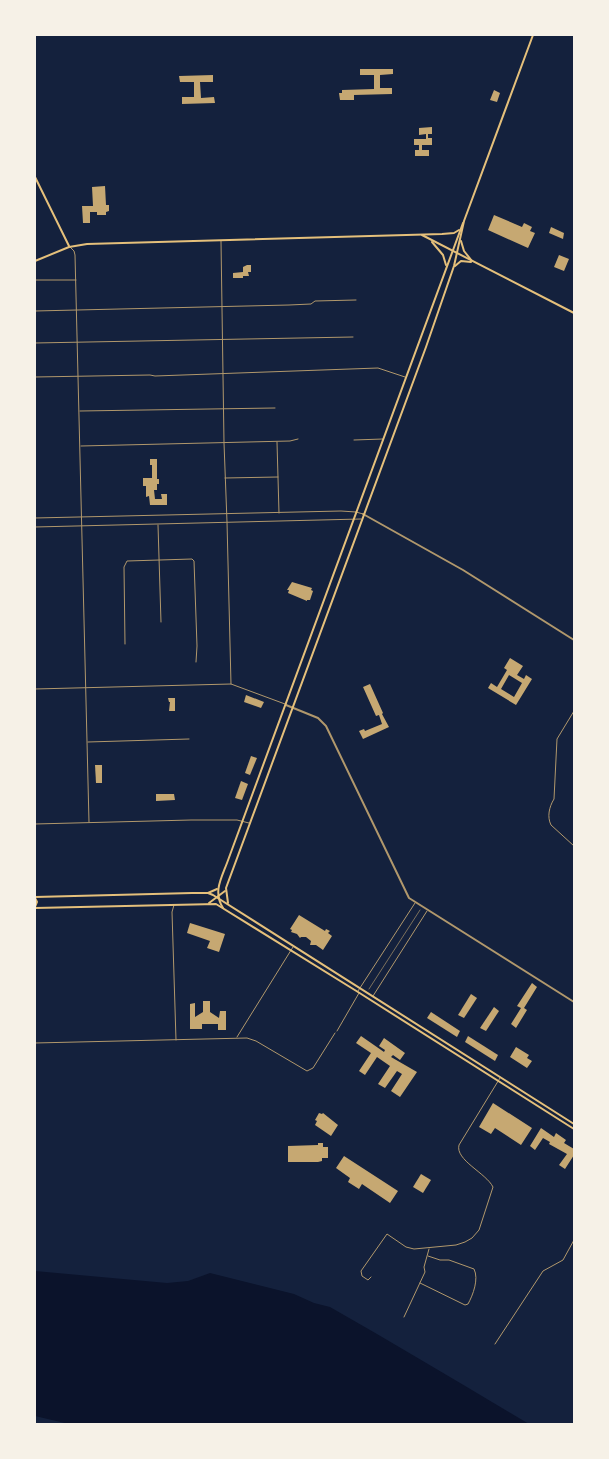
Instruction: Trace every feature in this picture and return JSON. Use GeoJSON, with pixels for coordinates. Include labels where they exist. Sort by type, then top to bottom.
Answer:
{"type":"FeatureCollection","features":[{"type":"Feature","properties":{"kind":"main road"},"geometry":{"type":"LineString","coordinates":[[223,908],[218,898],[218,889],[242,821],[384,439],[459,230],[533,35]]}},
{"type":"Feature","properties":{"kind":"main road"},"geometry":{"type":"LineString","coordinates":[[35,177],[69,247]]}},
{"type":"Feature","properties":{"kind":"main road"},"geometry":{"type":"LineString","coordinates":[[208,903],[218,898],[225,891],[364,516],[454,266],[464,221]]}},
{"type":"Feature","properties":{"kind":"main road"},"geometry":{"type":"LineString","coordinates":[[35,261],[69,247],[87,244],[449,234],[459,230]]}},
{"type":"Feature","properties":{"kind":"main road"},"geometry":{"type":"LineString","coordinates":[[420,234],[574,313]]}},
{"type":"Feature","properties":{"kind":"main road"},"geometry":{"type":"LineString","coordinates":[[461,236],[463,248],[473,262]]}},
{"type":"Feature","properties":{"kind":"main road"},"geometry":{"type":"LineString","coordinates":[[431,240],[444,255],[446,268]]}},
{"type":"Feature","properties":{"kind":"main road"},"geometry":{"type":"LineString","coordinates":[[454,266],[461,261],[473,262]]}},
{"type":"Feature","properties":{"kind":"main road"},"geometry":{"type":"LineString","coordinates":[[417,348],[424,350]]}},
{"type":"Feature","properties":{"kind":"main road"},"geometry":{"type":"LineString","coordinates":[[406,377],[413,380]]}},
{"type":"Feature","properties":{"kind":"main road"},"geometry":{"type":"LineString","coordinates":[[395,408],[402,410]]}},
{"type":"Feature","properties":{"kind":"main road"},"geometry":{"type":"LineString","coordinates":[[384,439],[391,441]]}},
{"type":"Feature","properties":{"kind":"main road"},"geometry":{"type":"LineString","coordinates":[[331,580],[338,583]]}},
{"type":"Feature","properties":{"kind":"main road"},"geometry":{"type":"LineString","coordinates":[[314,628],[321,630]]}},
{"type":"Feature","properties":{"kind":"main road"},"geometry":{"type":"LineString","coordinates":[[271,744],[278,746]]}},
{"type":"Feature","properties":{"kind":"main road"},"geometry":{"type":"LineString","coordinates":[[218,889],[208,893],[35,897],[35,907],[216,904],[359,992],[574,1129]]}},
{"type":"Feature","properties":{"kind":"main road"},"geometry":{"type":"LineString","coordinates":[[225,891],[228,903]]}},
{"type":"Feature","properties":{"kind":"main road"},"geometry":{"type":"LineString","coordinates":[[208,893],[228,903],[294,947],[574,1124]]}},
{"type":"Feature","properties":{"kind":"street"},"geometry":{"type":"LineString","coordinates":[[221,240],[224,478],[227,514],[231,684]]}},
{"type":"Feature","properties":{"kind":"street"},"geometry":{"type":"LineString","coordinates":[[69,247],[76,255],[89,822]]}},
{"type":"Feature","properties":{"kind":"street"},"geometry":{"type":"LineString","coordinates":[[35,280],[76,280]]}},
{"type":"Feature","properties":{"kind":"street"},"geometry":{"type":"LineString","coordinates":[[35,311],[311,304],[315,301],[356,300]]}},
{"type":"Feature","properties":{"kind":"street"},"geometry":{"type":"LineString","coordinates":[[35,343],[353,336]]}},
{"type":"Feature","properties":{"kind":"street"},"geometry":{"type":"LineString","coordinates":[[35,377],[223,374],[378,368],[406,377]]}},
{"type":"Feature","properties":{"kind":"street"},"geometry":{"type":"LineString","coordinates":[[79,411],[275,408]]}},
{"type":"Feature","properties":{"kind":"street"},"geometry":{"type":"LineString","coordinates":[[80,446],[224,443],[277,441],[298,438]]}},
{"type":"Feature","properties":{"kind":"street"},"geometry":{"type":"LineString","coordinates":[[354,440],[384,439]]}},
{"type":"Feature","properties":{"kind":"street"},"geometry":{"type":"LineString","coordinates":[[277,441],[279,513]]}},
{"type":"Feature","properties":{"kind":"street"},"geometry":{"type":"LineString","coordinates":[[224,478],[278,477]]}},
{"type":"Feature","properties":{"kind":"street"},"geometry":{"type":"LineString","coordinates":[[35,518],[356,512],[463,570],[574,640]]}},
{"type":"Feature","properties":{"kind":"street"},"geometry":{"type":"LineString","coordinates":[[35,527],[362,519]]}},
{"type":"Feature","properties":{"kind":"street"},"geometry":{"type":"LineString","coordinates":[[158,524],[161,622]]}},
{"type":"Feature","properties":{"kind":"street"},"geometry":{"type":"LineString","coordinates":[[126,644],[125,564],[130,560],[192,559],[194,561],[196,662]]}},
{"type":"Feature","properties":{"kind":"street"},"geometry":{"type":"LineString","coordinates":[[35,688],[231,684],[318,718],[326,726],[397,876],[410,898],[415,903],[574,1002]]}},
{"type":"Feature","properties":{"kind":"street"},"geometry":{"type":"LineString","coordinates":[[574,711],[556,742],[554,800],[549,808],[549,821],[574,846]]}},
{"type":"Feature","properties":{"kind":"street"},"geometry":{"type":"LineString","coordinates":[[87,742],[189,739]]}},
{"type":"Feature","properties":{"kind":"street"},"geometry":{"type":"LineString","coordinates":[[35,824],[191,820],[237,820],[250,824]]}},
{"type":"Feature","properties":{"kind":"street"},"geometry":{"type":"LineString","coordinates":[[35,1043],[247,1038],[256,1041],[307,1071],[313,1068],[336,1032],[360,988],[415,903]]}},
{"type":"Feature","properties":{"kind":"street"},"geometry":{"type":"LineString","coordinates":[[174,905],[172,912],[176,1040]]}},
{"type":"Feature","properties":{"kind":"street"},"geometry":{"type":"LineString","coordinates":[[373,997],[427,910]]}},
{"type":"Feature","properties":{"kind":"street"},"geometry":{"type":"LineString","coordinates":[[236,1038],[294,947]]}},
{"type":"Feature","properties":{"kind":"street"},"geometry":{"type":"LineString","coordinates":[[371,1277],[368,1280],[362,1276],[361,1271],[387,1234],[406,1247],[414,1249],[456,1245],[465,1242],[478,1233],[493,1187],[488,1179],[461,1156],[458,1149],[500,1078]]}},
{"type":"Feature","properties":{"kind":"street"},"geometry":{"type":"LineString","coordinates":[[495,1344],[543,1271],[563,1260],[574,1240]]}},
{"type":"Feature","properties":{"kind":"street"},"geometry":{"type":"LineString","coordinates":[[404,1317],[425,1272],[424,1267],[429,1248]]}},
{"type":"Feature","properties":{"kind":"street"},"geometry":{"type":"LineString","coordinates":[[420,1283],[466,1305],[470,1300],[476,1282],[477,1276],[474,1269],[449,1260],[440,1260],[428,1256]]}},
{"type":"Feature","properties":{"kind":"path"},"geometry":{"type":"LineString","coordinates":[[369,989],[420,910]]}},
{"type":"Feature","properties":{"kind":"water"},"geometry":{"type":"Polygon","coordinates":[[[35,1271],[167,1283],[188,1281],[210,1273],[294,1294],[314,1303],[330,1307],[529,1424],[69,1424],[35,1416],[35,1271]]]}},
{"type":"Feature","properties":{"kind":"building"},"geometry":{"type":"Polygon","coordinates":[[[360,69],[393,69],[393,74],[380,75],[380,88],[392,88],[392,94],[354,95],[354,100],[340,100],[339,93],[342,93],[342,90],[374,89],[374,75],[360,75],[360,69]]]}},
{"type":"Feature","properties":{"kind":"building"},"geometry":{"type":"Polygon","coordinates":[[[213,75],[213,82],[200,82],[201,98],[214,97],[215,103],[182,104],[182,97],[194,97],[194,82],[180,82],[179,76],[213,75]]]}},
{"type":"Feature","properties":{"kind":"building"},"geometry":{"type":"Polygon","coordinates":[[[494,90],[500,93],[497,102],[490,100],[494,90]]]}},
{"type":"Feature","properties":{"kind":"building"},"geometry":{"type":"Polygon","coordinates":[[[432,127],[432,134],[428,134],[428,138],[432,138],[432,145],[422,145],[422,150],[429,150],[429,156],[415,156],[415,150],[419,150],[419,145],[414,145],[414,139],[426,139],[426,134],[419,135],[419,128],[432,127]]]}},
{"type":"Feature","properties":{"kind":"building"},"geometry":{"type":"Polygon","coordinates":[[[105,186],[106,205],[109,205],[109,211],[106,212],[106,215],[97,215],[97,212],[90,212],[90,223],[83,223],[82,206],[93,206],[92,187],[105,186]]]}},
{"type":"Feature","properties":{"kind":"building"},"geometry":{"type":"Polygon","coordinates":[[[494,215],[522,227],[524,223],[532,227],[530,231],[535,233],[528,248],[488,230],[494,215]]]}},
{"type":"Feature","properties":{"kind":"building"},"geometry":{"type":"Polygon","coordinates":[[[551,227],[564,233],[563,239],[549,233],[551,227]]]}},
{"type":"Feature","properties":{"kind":"building"},"geometry":{"type":"Polygon","coordinates":[[[559,255],[569,259],[564,271],[554,267],[559,255]]]}},
{"type":"Feature","properties":{"kind":"building"},"geometry":{"type":"Polygon","coordinates":[[[251,265],[251,272],[248,272],[249,276],[233,278],[233,273],[243,272],[243,267],[251,265]]]}},
{"type":"Feature","properties":{"kind":"building"},"geometry":{"type":"Polygon","coordinates":[[[150,459],[157,459],[157,479],[159,479],[159,484],[157,484],[157,490],[154,490],[155,499],[162,499],[161,494],[167,494],[167,505],[150,505],[149,496],[146,497],[146,486],[143,486],[143,478],[152,478],[150,459]]]}},
{"type":"Feature","properties":{"kind":"building"},"geometry":{"type":"Polygon","coordinates":[[[292,582],[312,588],[310,600],[307,601],[288,593],[289,590],[287,590],[292,582]]]}},
{"type":"Feature","properties":{"kind":"building"},"geometry":{"type":"Polygon","coordinates":[[[510,658],[523,666],[517,675],[524,679],[526,675],[532,679],[516,705],[488,688],[491,683],[497,687],[507,670],[504,668],[510,658]],[[509,675],[501,689],[514,697],[522,683],[509,675]]]}},
{"type":"Feature","properties":{"kind":"building"},"geometry":{"type":"Polygon","coordinates":[[[370,684],[389,727],[363,739],[359,731],[364,729],[365,731],[382,724],[379,715],[376,716],[363,687],[370,684]]]}},
{"type":"Feature","properties":{"kind":"building"},"geometry":{"type":"Polygon","coordinates":[[[246,695],[264,702],[261,708],[244,702],[246,695]]]}},
{"type":"Feature","properties":{"kind":"building"},"geometry":{"type":"Polygon","coordinates":[[[168,698],[175,698],[175,711],[169,711],[170,702],[168,698]]]}},
{"type":"Feature","properties":{"kind":"building"},"geometry":{"type":"Polygon","coordinates":[[[251,756],[257,758],[250,775],[245,773],[251,756]]]}},
{"type":"Feature","properties":{"kind":"building"},"geometry":{"type":"Polygon","coordinates":[[[95,765],[102,765],[102,783],[96,783],[95,765]]]}},
{"type":"Feature","properties":{"kind":"building"},"geometry":{"type":"Polygon","coordinates":[[[241,781],[248,784],[242,800],[235,798],[241,781]]]}},
{"type":"Feature","properties":{"kind":"building"},"geometry":{"type":"Polygon","coordinates":[[[156,794],[174,794],[175,800],[156,801],[156,794]]]}},
{"type":"Feature","properties":{"kind":"building"},"geometry":{"type":"Polygon","coordinates":[[[299,915],[325,931],[326,929],[330,931],[328,933],[332,936],[323,950],[316,945],[310,945],[311,941],[306,937],[300,938],[297,934],[291,932],[292,930],[290,929],[299,915]]]}},
{"type":"Feature","properties":{"kind":"building"},"geometry":{"type":"Polygon","coordinates":[[[190,923],[225,934],[219,952],[207,948],[210,941],[187,933],[190,923]]]}},
{"type":"Feature","properties":{"kind":"building"},"geometry":{"type":"Polygon","coordinates":[[[532,983],[537,987],[524,1008],[527,1010],[516,1028],[511,1024],[521,1008],[517,1006],[532,983]]]}},
{"type":"Feature","properties":{"kind":"building"},"geometry":{"type":"Polygon","coordinates":[[[471,994],[477,998],[464,1018],[458,1015],[471,994]]]}},
{"type":"Feature","properties":{"kind":"building"},"geometry":{"type":"Polygon","coordinates":[[[203,1001],[210,1001],[210,1012],[219,1018],[220,1011],[226,1011],[226,1030],[218,1030],[218,1024],[202,1024],[202,1029],[190,1029],[190,1004],[195,1003],[195,1017],[203,1012],[203,1001]]]}},
{"type":"Feature","properties":{"kind":"building"},"geometry":{"type":"Polygon","coordinates":[[[494,1007],[499,1011],[486,1031],[480,1028],[494,1007]]]}},
{"type":"Feature","properties":{"kind":"building"},"geometry":{"type":"Polygon","coordinates":[[[431,1012],[460,1031],[457,1037],[427,1018],[431,1012]]]}},
{"type":"Feature","properties":{"kind":"building"},"geometry":{"type":"Polygon","coordinates":[[[361,1036],[384,1052],[385,1050],[379,1046],[384,1038],[405,1053],[400,1060],[393,1055],[391,1057],[417,1072],[400,1097],[391,1091],[402,1074],[397,1071],[385,1088],[378,1084],[390,1066],[377,1057],[365,1075],[359,1071],[371,1053],[356,1043],[361,1036]]]}},
{"type":"Feature","properties":{"kind":"building"},"geometry":{"type":"Polygon","coordinates":[[[468,1036],[498,1055],[495,1061],[465,1042],[468,1036]]]}},
{"type":"Feature","properties":{"kind":"building"},"geometry":{"type":"Polygon","coordinates":[[[516,1047],[529,1055],[527,1058],[532,1061],[527,1068],[510,1057],[516,1047]]]}},
{"type":"Feature","properties":{"kind":"building"},"geometry":{"type":"Polygon","coordinates":[[[493,1103],[532,1128],[521,1145],[495,1128],[491,1134],[479,1127],[493,1103]]]}},
{"type":"Feature","properties":{"kind":"building"},"geometry":{"type":"Polygon","coordinates":[[[319,1113],[323,1113],[338,1125],[331,1136],[315,1125],[317,1121],[315,1120],[319,1113]]]}},
{"type":"Feature","properties":{"kind":"building"},"geometry":{"type":"Polygon","coordinates":[[[541,1128],[554,1137],[556,1133],[566,1140],[564,1143],[574,1149],[574,1155],[565,1169],[559,1165],[567,1154],[549,1144],[550,1142],[543,1138],[535,1150],[530,1146],[541,1128]]]}},
{"type":"Feature","properties":{"kind":"building"},"geometry":{"type":"Polygon","coordinates":[[[318,1143],[323,1143],[323,1147],[328,1147],[328,1158],[322,1158],[322,1161],[318,1162],[288,1162],[288,1146],[318,1145],[318,1143]]]}},
{"type":"Feature","properties":{"kind":"building"},"geometry":{"type":"Polygon","coordinates":[[[344,1156],[398,1191],[390,1203],[362,1184],[359,1189],[348,1182],[350,1178],[336,1168],[344,1156]]]}},
{"type":"Feature","properties":{"kind":"building"},"geometry":{"type":"Polygon","coordinates":[[[421,1174],[431,1180],[423,1193],[413,1187],[421,1174]]]}}]}
